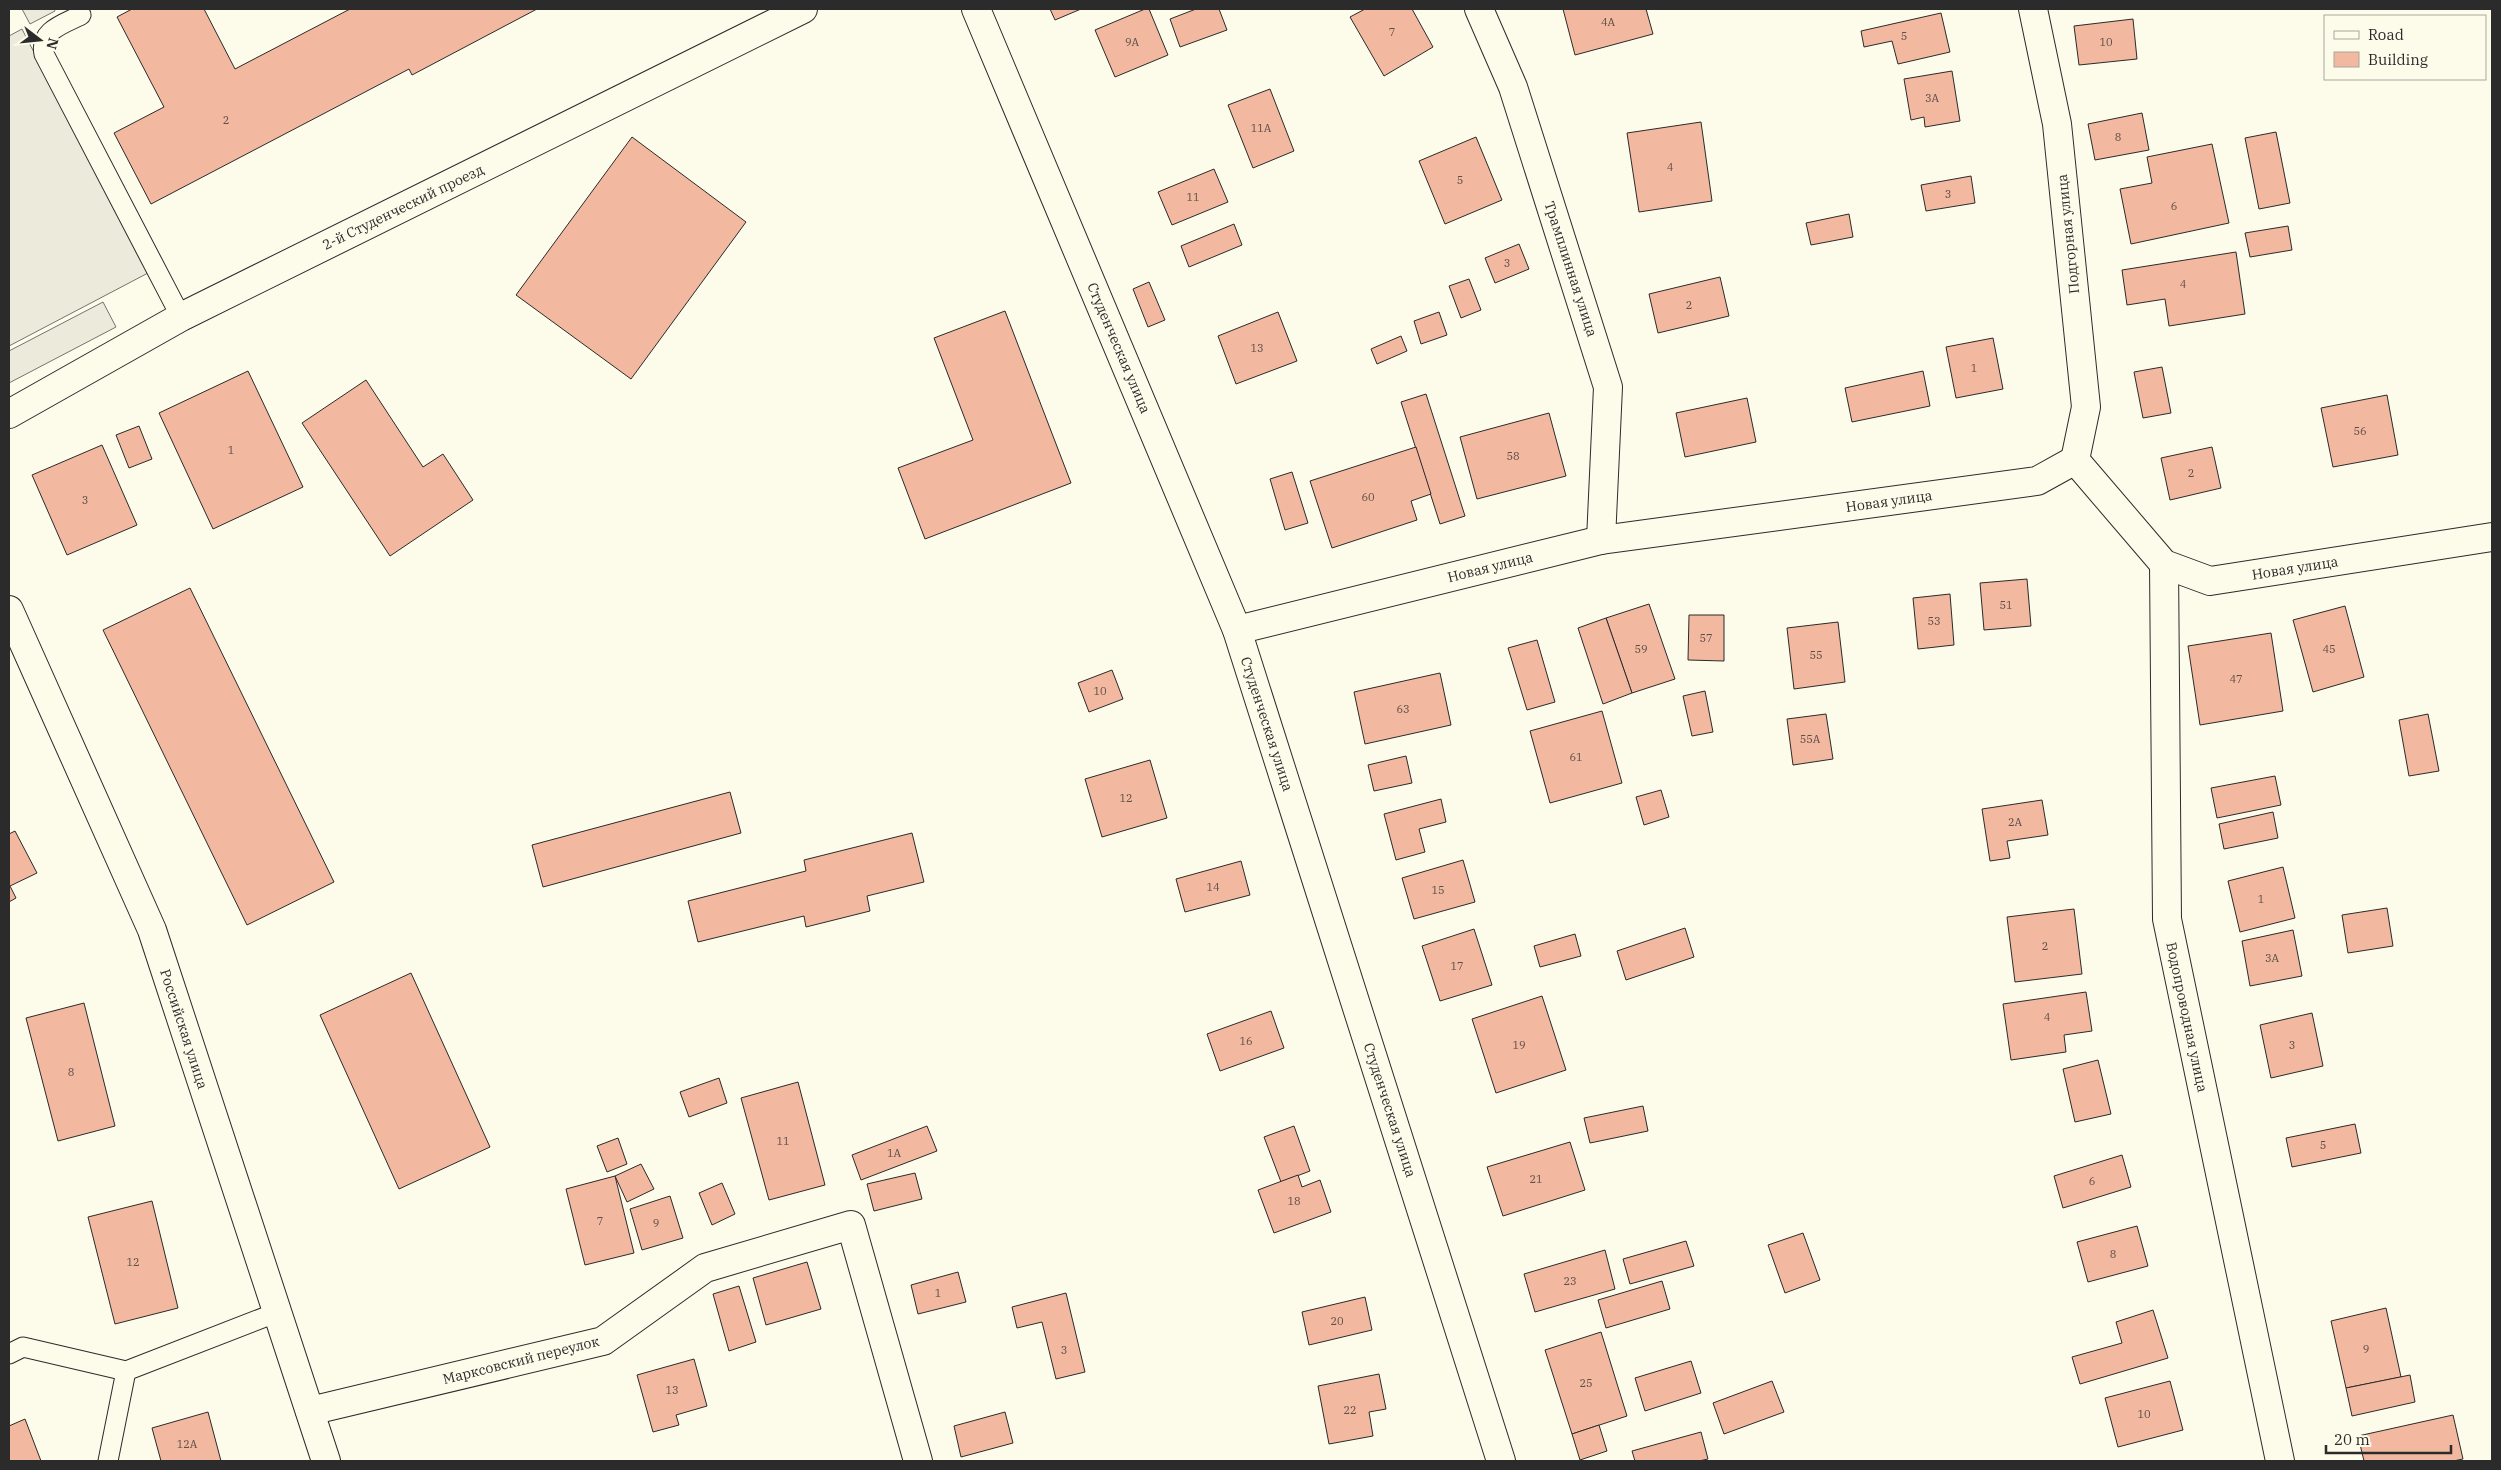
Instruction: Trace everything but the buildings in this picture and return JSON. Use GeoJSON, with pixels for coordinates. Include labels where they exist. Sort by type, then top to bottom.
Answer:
{"type":"FeatureCollection","features":[{"type":"Feature","properties":{"kind":"street","name":"2-й Студенческий проезд"},"geometry":{"type":"LineString","coordinates":[[9,414],[181,317],[802,9]]}},
{"type":"Feature","properties":{"kind":"street","name":"Студенческая улица"},"geometry":{"type":"LineString","coordinates":[[976,9],[1237,630],[1501,1461]]}},
{"type":"Feature","properties":{"kind":"street","name":"Трамплинная улица"},"geometry":{"type":"LineString","coordinates":[[1479,9],[1513,87],[1608,387],[1601,540]]}},
{"type":"Feature","properties":{"kind":"street","name":"Подгорная улица"},"geometry":{"type":"LineString","coordinates":[[2033,9],[2057,124],[2086,407],[2075,460]]}},
{"type":"Feature","properties":{"kind":"street","name":"Новая улица"},"geometry":{"type":"LineString","coordinates":[[1237,630],[1601,540],[2037,481],[2075,460],[2164,564],[2210,581],[2492,537]]}},
{"type":"Feature","properties":{"kind":"street","name":"Водопроводная улица"},"geometry":{"type":"LineString","coordinates":[[2164,564],[2167,919],[2280,1461]]}},
{"type":"Feature","properties":{"kind":"street","name":"Российская улица"},"geometry":{"type":"LineString","coordinates":[[9,610],[152,930],[326,1461]]}},
{"type":"Feature","properties":{"kind":"street","name":"Марксовский переулок"},"geometry":{"type":"LineString","coordinates":[[310,1411],[603,1341],[705,1268],[851,1225],[918,1461]]}},
{"type":"Feature","properties":{"kind":"lane"},"geometry":{"type":"LineString","coordinates":[[84,11],[45,37],[42,45],[44,54],[181,317]]}},
{"type":"Feature","properties":{"kind":"lane"},"geometry":{"type":"LineString","coordinates":[[9,1354],[24,1347],[126,1371],[278,1312]]}},
{"type":"Feature","properties":{"kind":"lane"},"geometry":{"type":"LineString","coordinates":[[108,1461],[126,1371]]}},
{"type":"Feature","properties":{"kind":"shaded area"},"geometry":{"type":"Polygon","coordinates":[[[22,9],[54,9],[55,11],[30,24],[22,9]]]}},
{"type":"Feature","properties":{"kind":"shaded area"},"geometry":{"type":"Polygon","coordinates":[[[22,29],[148,273],[9,346],[9,36],[22,29]]]}},
{"type":"Feature","properties":{"kind":"shaded area"},"geometry":{"type":"Polygon","coordinates":[[[103,302],[116,327],[9,383],[9,351],[103,302]]]}}]}
